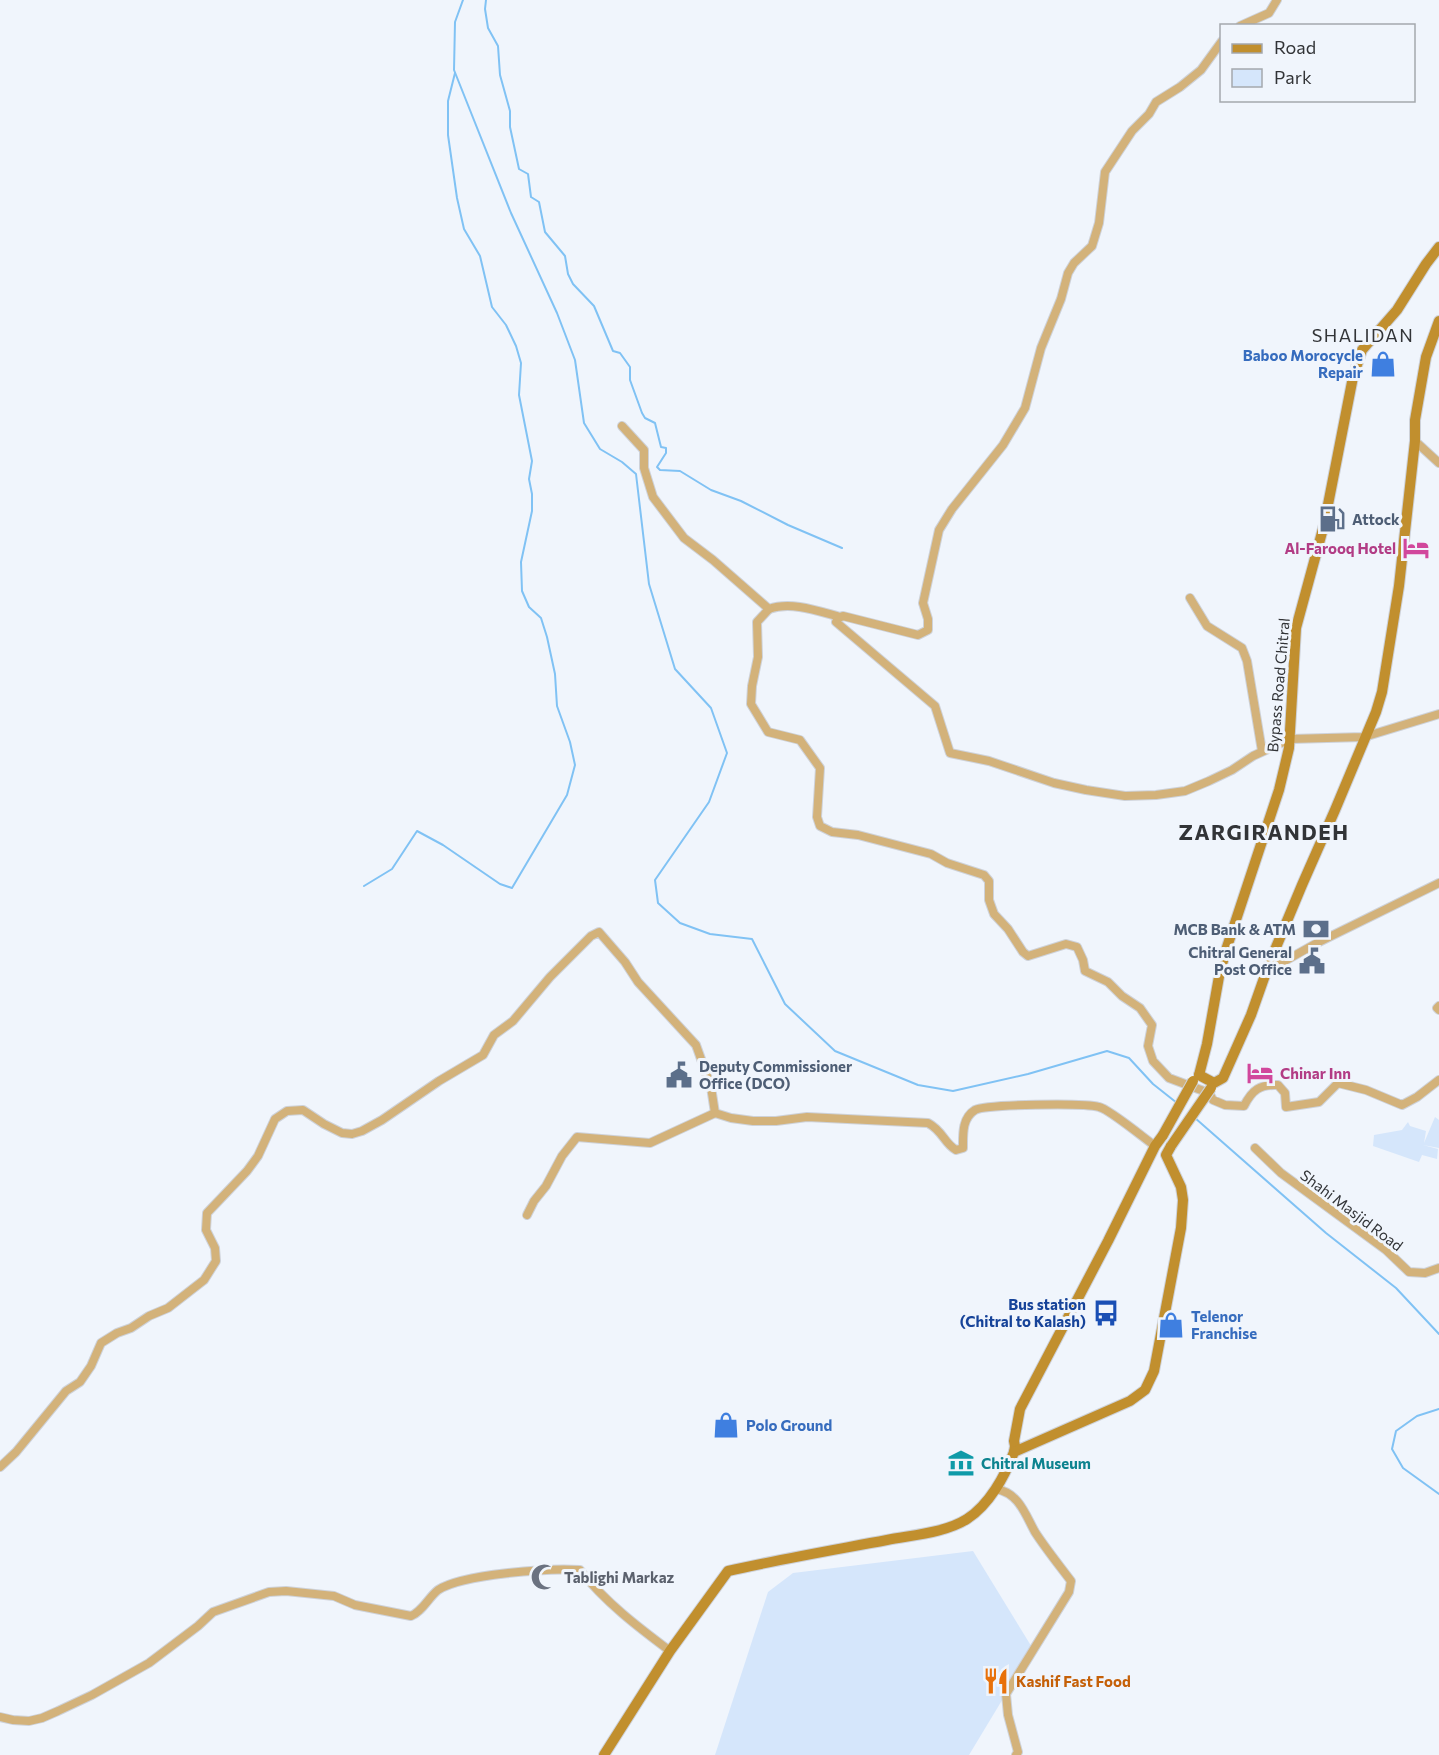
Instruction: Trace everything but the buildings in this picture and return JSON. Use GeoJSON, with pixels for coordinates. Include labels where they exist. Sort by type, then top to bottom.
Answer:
{"type":"FeatureCollection","features":[{"type":"Feature","properties":{"kind":"street"},"geometry":{"type":"LineString","coordinates":[[1244,24],[1269,13],[1277,0]]}},
{"type":"Feature","properties":{"kind":"street"},"geometry":{"type":"LineString","coordinates":[[1220,42],[1201,70],[1156,102],[1149,114],[1132,131],[1105,172],[1099,223],[1092,246],[1074,263],[1068,273],[1061,299],[1041,348],[1025,408],[1003,445],[951,508],[939,530],[923,603],[928,619],[928,630],[918,635],[855,618],[795,607],[777,606],[769,609],[757,622],[758,657],[751,704],[768,732],[800,740],[820,768],[817,817],[820,826],[832,832],[858,835],[931,854],[946,863],[984,875],[989,881],[989,900],[994,914],[1008,928],[1023,952],[1028,956],[1066,944],[1077,947],[1083,960],[1084,971],[1108,982],[1122,996],[1140,1008],[1152,1025],[1148,1046],[1154,1061],[1169,1078],[1209,1093],[1213,1100],[1225,1105],[1244,1106],[1250,1094],[1257,1088],[1267,1084],[1278,1085],[1285,1093],[1286,1107],[1319,1102],[1338,1083],[1366,1090],[1402,1105],[1439,1080]]}},
{"type":"Feature","properties":{"kind":"street","name":"Bypass Road Chitral"},"geometry":{"type":"LineString","coordinates":[[604,1755],[670,1651],[728,1571],[924,1533],[958,1524],[969,1518],[996,1489],[1008,1468],[1016,1446],[1014,1441],[1020,1408],[1155,1146],[1196,1078],[1207,1044],[1220,971],[1279,790],[1290,739],[1296,628],[1324,525],[1353,377],[1362,350],[1397,310],[1439,247]]}},
{"type":"Feature","properties":{"kind":"street"},"geometry":{"type":"LineString","coordinates":[[1014,1452],[1130,1401],[1145,1390],[1150,1381],[1158,1351],[1181,1228],[1183,1194],[1166,1155],[1213,1085],[1223,1078],[1376,712],[1382,692],[1399,586],[1415,441],[1415,420],[1426,357],[1439,321]]}},
{"type":"Feature","properties":{"kind":"street"},"geometry":{"type":"LineString","coordinates":[[622,426],[644,450],[644,468],[653,497],[684,537],[769,609]]}},
{"type":"Feature","properties":{"kind":"street"},"geometry":{"type":"LineString","coordinates":[[1415,441],[1439,463]]}},
{"type":"Feature","properties":{"kind":"street"},"geometry":{"type":"LineString","coordinates":[[1190,598],[1207,626],[1242,648],[1247,661],[1262,752]]}},
{"type":"Feature","properties":{"kind":"street"},"geometry":{"type":"LineString","coordinates":[[840,617],[836,622],[935,706],[950,753],[989,761],[1054,783],[1125,796],[1185,791],[1232,770],[1290,739],[1365,737],[1439,714]]}},
{"type":"Feature","properties":{"kind":"street"},"geometry":{"type":"LineString","coordinates":[[1269,964],[1283,962],[1439,883]]}},
{"type":"Feature","properties":{"kind":"street"},"geometry":{"type":"LineString","coordinates":[[0,1467],[16,1452],[66,1391],[80,1382],[92,1366],[101,1343],[168,1308],[204,1280],[216,1261],[215,1248],[206,1230],[207,1213],[248,1172],[275,1119],[286,1111],[303,1110],[324,1125],[342,1133],[352,1134],[382,1120],[439,1081],[483,1055],[494,1035],[513,1021],[550,977],[591,936],[599,932],[625,962],[638,982],[696,1045],[711,1087],[715,1113]]}},
{"type":"Feature","properties":{"kind":"street"},"geometry":{"type":"LineString","coordinates":[[1196,1078],[1213,1085]]}},
{"type":"Feature","properties":{"kind":"street"},"geometry":{"type":"LineString","coordinates":[[527,1215],[562,1156],[577,1137],[650,1143],[715,1113],[753,1121],[807,1117],[928,1123],[938,1128],[948,1144],[956,1150],[963,1148],[963,1129],[968,1117],[977,1109],[1031,1104],[1099,1107],[1155,1146]]}},
{"type":"Feature","properties":{"kind":"street","name":"Shahi Masjid Road"},"geometry":{"type":"LineString","coordinates":[[1256,1148],[1281,1173],[1386,1250],[1409,1272],[1425,1273],[1439,1268]]}},
{"type":"Feature","properties":{"kind":"street"},"geometry":{"type":"LineString","coordinates":[[996,1489],[1005,1491],[1015,1498],[1026,1513],[1035,1532],[1071,1581],[1069,1592],[1006,1694],[1008,1715],[1018,1752],[1016,1755]]}},
{"type":"Feature","properties":{"kind":"street"},"geometry":{"type":"LineString","coordinates":[[0,1717],[29,1721],[58,1711],[140,1668],[198,1626],[213,1612],[269,1592],[286,1591],[334,1596],[355,1605],[411,1616],[419,1611],[437,1591],[466,1578],[563,1569],[580,1570],[607,1599],[670,1651]]}},
{"type":"Feature","properties":{"kind":"green space"},"geometry":{"type":"Polygon","coordinates":[[[1435,1117],[1439,1120],[1439,1148],[1423,1145],[1438,1149],[1437,1159],[1422,1155],[1419,1162],[1373,1146],[1374,1135],[1402,1130],[1408,1122],[1410,1126],[1426,1131],[1424,1143],[1435,1117]]]}},
{"type":"Feature","properties":{"kind":"green space"},"geometry":{"type":"Polygon","coordinates":[[[973,1551],[1033,1649],[969,1755],[715,1755],[768,1592],[793,1573],[973,1551]]]}},
{"type":"Feature","properties":{"kind":"waterway"},"geometry":{"type":"LineString","coordinates":[[463,0],[455,22],[454,70],[511,213],[557,313],[575,360],[584,423],[600,449],[622,462],[636,474],[649,584],[675,669],[711,708],[727,753],[709,802],[655,880],[658,903],[680,923],[710,934],[752,939],[785,1004],[835,1051],[918,1085],[953,1091],[1028,1074],[1107,1051],[1129,1058],[1153,1084],[1177,1103]]}},
{"type":"Feature","properties":{"kind":"waterway"},"geometry":{"type":"LineString","coordinates":[[486,0],[488,28],[498,46],[500,75],[510,111],[510,127],[519,169],[528,174],[531,197],[539,202],[545,232],[565,256],[568,274],[573,284],[594,306],[613,351],[620,353],[630,367],[630,380],[642,413],[645,418],[655,423],[661,447],[666,448],[666,453],[657,467],[660,470],[680,471],[711,490],[741,501],[788,525],[842,548]]}},
{"type":"Feature","properties":{"kind":"waterway"},"geometry":{"type":"LineString","coordinates":[[364,886],[392,869],[417,831],[443,845],[500,884],[512,888],[567,795],[575,765],[570,742],[557,706],[555,674],[547,637],[541,618],[529,607],[522,591],[521,562],[532,511],[529,479],[532,461],[519,395],[521,363],[506,325],[492,307],[480,256],[464,229],[448,135],[448,101],[455,73]]}},
{"type":"Feature","properties":{"kind":"waterway"},"geometry":{"type":"LineString","coordinates":[[1195,1118],[1326,1233],[1396,1288],[1439,1334]]}},
{"type":"Feature","properties":{"kind":"waterway"},"geometry":{"type":"LineString","coordinates":[[1439,1409],[1417,1416],[1396,1431],[1392,1449],[1403,1468],[1439,1494]]}},
{"type":"Feature","properties":{"kind":"place","name":"Baboo Morocycle Repair"},"geometry":{"type":"Point","coordinates":[1383,364]}},
{"type":"Feature","properties":{"kind":"place","name":"Attock"},"geometry":{"type":"Point","coordinates":[1332,519]}},
{"type":"Feature","properties":{"kind":"place","name":"Al-Farooq Hotel"},"geometry":{"type":"Point","coordinates":[1416,548]}},
{"type":"Feature","properties":{"kind":"place","name":"MCB Bank & ATM"},"geometry":{"type":"Point","coordinates":[1316,929]}},
{"type":"Feature","properties":{"kind":"place","name":"Chitral General Post Office"},"geometry":{"type":"Point","coordinates":[1312,961]}},
{"type":"Feature","properties":{"kind":"place","name":"Chinar Inn"},"geometry":{"type":"Point","coordinates":[1260,1073]}},
{"type":"Feature","properties":{"kind":"place","name":"Deputy Commissioner Office (DCO)"},"geometry":{"type":"Point","coordinates":[679,1075]}},
{"type":"Feature","properties":{"kind":"place","name":"Bus station (Chitral to Kalash)"},"geometry":{"type":"Point","coordinates":[1106,1313]}},
{"type":"Feature","properties":{"kind":"place","name":"Telenor Franchise"},"geometry":{"type":"Point","coordinates":[1171,1325]}},
{"type":"Feature","properties":{"kind":"place","name":"Polo Ground"},"geometry":{"type":"Point","coordinates":[726,1425]}},
{"type":"Feature","properties":{"kind":"place","name":"Chitral Museum"},"geometry":{"type":"Point","coordinates":[961,1463]}},
{"type":"Feature","properties":{"kind":"place","name":"Tablighi Markaz"},"geometry":{"type":"Point","coordinates":[544,1577]}},
{"type":"Feature","properties":{"kind":"place","name":"Kashif Fast Food"},"geometry":{"type":"Point","coordinates":[996,1681]}},
{"type":"Feature","properties":{"kind":"district","name":"SHALIDAN"},"geometry":{"type":"Point","coordinates":[1363,335]}},
{"type":"Feature","properties":{"kind":"district","name":"ZARGIRANDEH"},"geometry":{"type":"Point","coordinates":[1264,831]}}]}
